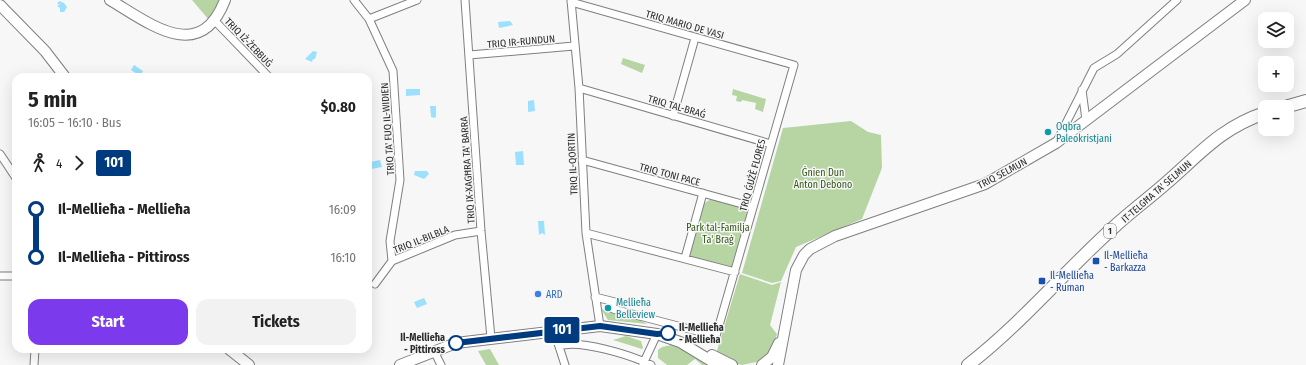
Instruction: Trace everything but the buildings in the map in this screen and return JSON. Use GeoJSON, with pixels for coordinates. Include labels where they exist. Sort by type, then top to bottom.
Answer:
{"type":"FeatureCollection","features":[{"type":"Feature","properties":{"kind":"main road"},"geometry":{"type":"LineString","coordinates":[[1294,104],[1306,101]]}},
{"type":"Feature","properties":{"kind":"main road","name":"IT-TELGĦA TA' SELMUN"},"geometry":{"type":"LineString","coordinates":[[968,365],[1014,325],[1114,227],[1166,184],[1215,138],[1239,123],[1258,116]]}},
{"type":"Feature","properties":{"kind":"street"},"geometry":{"type":"LineString","coordinates":[[110,0],[164,31],[177,35],[191,34],[204,29],[215,21],[225,0]]}},
{"type":"Feature","properties":{"kind":"street","name":"TRIQ TA' FUQ IL-WIDIEN"},"geometry":{"type":"LineString","coordinates":[[354,0],[369,19],[393,71],[400,180],[390,241],[392,261]]}},
{"type":"Feature","properties":{"kind":"street"},"geometry":{"type":"LineString","coordinates":[[369,19],[417,0]]}},
{"type":"Feature","properties":{"kind":"street","name":"TRIQ IX-XAGĦRA TA' BARRA"},"geometry":{"type":"LineString","coordinates":[[465,0],[481,231],[491,338]]}},
{"type":"Feature","properties":{"kind":"street"},"geometry":{"type":"LineString","coordinates":[[1056,143],[1082,89],[1094,68],[1117,54],[1177,0]]}},
{"type":"Feature","properties":{"kind":"street","name":"TRIQ SELMUN"},"geometry":{"type":"LineString","coordinates":[[778,365],[796,270],[804,255],[810,249],[835,236],[985,184],[1056,143],[1245,0]]}},
{"type":"Feature","properties":{"kind":"street","name":"TRIQ MARIO DE VASI"},"geometry":{"type":"LineString","coordinates":[[571,1],[695,38],[794,65]]}},
{"type":"Feature","properties":{"kind":"street","name":"TRIQ IL-QORTIN"},"geometry":{"type":"LineString","coordinates":[[571,1],[579,88],[586,233],[600,326]]}},
{"type":"Feature","properties":{"kind":"street"},"geometry":{"type":"LineString","coordinates":[[0,5],[45,51],[62,73]]}},
{"type":"Feature","properties":{"kind":"street","name":"TRIQ IŻ-ŻEBBUĠ"},"geometry":{"type":"LineString","coordinates":[[215,21],[265,73]]}},
{"type":"Feature","properties":{"kind":"street"},"geometry":{"type":"LineString","coordinates":[[674,116],[695,38]]}},
{"type":"Feature","properties":{"kind":"street","name":"TRIQ IR-RUNDUN"},"geometry":{"type":"LineString","coordinates":[[469,55],[574,46]]}},
{"type":"Feature","properties":{"kind":"street","name":"TRIQ ĠUŻÈ FLORES"},"geometry":{"type":"LineString","coordinates":[[595,298],[615,302],[614,309],[716,336],[794,65]]}},
{"type":"Feature","properties":{"kind":"street","name":"TRIQ TAL-BRAĠ"},"geometry":{"type":"LineString","coordinates":[[579,88],[771,144]]}},
{"type":"Feature","properties":{"kind":"street"},"geometry":{"type":"LineString","coordinates":[[1082,89],[1086,120]]}},
{"type":"Feature","properties":{"kind":"street"},"geometry":{"type":"LineString","coordinates":[[0,154],[12,172]]}},
{"type":"Feature","properties":{"kind":"street","name":"TRIQ TONI PACE"},"geometry":{"type":"LineString","coordinates":[[582,160],[753,207]]}},
{"type":"Feature","properties":{"kind":"street"},"geometry":{"type":"LineString","coordinates":[[686,258],[703,193]]}},
{"type":"Feature","properties":{"kind":"street","name":"TRIQ IL-BILBLA"},"geometry":{"type":"LineString","coordinates":[[392,261],[455,235],[481,231]]}},
{"type":"Feature","properties":{"kind":"street"},"geometry":{"type":"LineString","coordinates":[[586,233],[735,272]]}},
{"type":"Feature","properties":{"kind":"street"},"geometry":{"type":"LineString","coordinates":[[375,284],[392,261]]}},
{"type":"Feature","properties":{"kind":"street"},"geometry":{"type":"LineString","coordinates":[[0,276],[12,276]]}},
{"type":"Feature","properties":{"kind":"street"},"geometry":{"type":"LineString","coordinates":[[400,365],[456,343],[600,326],[657,334],[680,342],[718,365]]}},
{"type":"Feature","properties":{"kind":"street"},"geometry":{"type":"LineString","coordinates":[[554,331],[565,365]]}},
{"type":"Feature","properties":{"kind":"street"},"geometry":{"type":"LineString","coordinates":[[657,334],[668,333],[732,365]]}},
{"type":"Feature","properties":{"kind":"street"},"geometry":{"type":"LineString","coordinates":[[559,346],[576,343],[646,364],[657,334]]}},
{"type":"Feature","properties":{"kind":"street","name":"TRIQ SELMUN"},"geometry":{"type":"LineString","coordinates":[[762,365],[772,357],[783,335]]}},
{"type":"Feature","properties":{"kind":"street"},"geometry":{"type":"LineString","coordinates":[[434,351],[441,365]]}},
{"type":"Feature","properties":{"kind":"street"},"geometry":{"type":"LineString","coordinates":[[34,365],[35,353]]}},
{"type":"Feature","properties":{"kind":"street"},"geometry":{"type":"LineString","coordinates":[[234,353],[249,365]]}},
{"type":"Feature","properties":{"kind":"green space"},"geometry":{"type":"Polygon","coordinates":[[[192,0],[220,0],[209,20],[192,0]]]}},
{"type":"Feature","properties":{"kind":"green space"},"geometry":{"type":"Polygon","coordinates":[[[623,58],[645,65],[642,73],[621,64],[623,58]]]}},
{"type":"Feature","properties":{"kind":"green space"},"geometry":{"type":"Polygon","coordinates":[[[733,89],[766,99],[763,112],[755,109],[756,103],[742,100],[741,102],[736,101],[737,96],[732,95],[733,89]]]}},
{"type":"Feature","properties":{"kind":"green space","name":"Ġnien Dun Anton Debono"},"geometry":{"type":"Polygon","coordinates":[[[851,121],[868,132],[881,135],[882,168],[862,219],[796,247],[781,281],[772,283],[742,273],[783,128],[851,121]]]}},
{"type":"Feature","properties":{"kind":"green space","name":"Park tal-Familja Ta' Braġ"},"geometry":{"type":"Polygon","coordinates":[[[711,199],[748,209],[731,268],[689,257],[703,204],[711,199]]]}},
{"type":"Feature","properties":{"kind":"green space"},"geometry":{"type":"Polygon","coordinates":[[[740,274],[772,285],[781,282],[770,325],[777,334],[772,350],[761,361],[742,365],[733,363],[716,354],[740,274]]]}},
{"type":"Feature","properties":{"kind":"green space"},"geometry":{"type":"Polygon","coordinates":[[[601,309],[639,319],[647,324],[608,320],[601,309]]]}},
{"type":"Feature","properties":{"kind":"green space"},"geometry":{"type":"Polygon","coordinates":[[[626,336],[641,341],[643,348],[642,349],[613,340],[626,336]]]}},
{"type":"Feature","properties":{"kind":"green space"},"geometry":{"type":"Polygon","coordinates":[[[671,345],[680,347],[714,365],[702,365],[695,359],[687,365],[667,365],[658,358],[658,350],[662,347],[671,345]]]}},
{"type":"Feature","properties":{"kind":"green space"},"geometry":{"type":"Polygon","coordinates":[[[490,349],[499,365],[486,365],[478,351],[490,349]]]}},
{"type":"Feature","properties":{"kind":"water"},"geometry":{"type":"Polygon","coordinates":[[[59,1],[64,3],[67,7],[64,12],[60,12],[60,8],[57,6],[60,4],[57,4],[59,1]]]}},
{"type":"Feature","properties":{"kind":"water"},"geometry":{"type":"Polygon","coordinates":[[[510,21],[513,25],[499,28],[498,22],[510,21]]]}},
{"type":"Feature","properties":{"kind":"water"},"geometry":{"type":"Polygon","coordinates":[[[313,51],[317,52],[315,59],[313,59],[312,62],[305,59],[313,51]]]}},
{"type":"Feature","properties":{"kind":"water"},"geometry":{"type":"Polygon","coordinates":[[[134,65],[143,71],[142,73],[136,73],[131,70],[134,65]]]}},
{"type":"Feature","properties":{"kind":"water"},"geometry":{"type":"Polygon","coordinates":[[[406,89],[420,89],[420,95],[406,96],[406,89]]]}},
{"type":"Feature","properties":{"kind":"water"},"geometry":{"type":"Polygon","coordinates":[[[534,100],[535,111],[528,112],[528,101],[534,100]]]}},
{"type":"Feature","properties":{"kind":"water"},"geometry":{"type":"Polygon","coordinates":[[[430,106],[436,106],[435,118],[431,117],[430,106]]]}},
{"type":"Feature","properties":{"kind":"water"},"geometry":{"type":"Polygon","coordinates":[[[523,151],[524,165],[516,165],[515,152],[523,151]]]}},
{"type":"Feature","properties":{"kind":"water"},"geometry":{"type":"Polygon","coordinates":[[[380,160],[382,167],[372,169],[372,162],[380,160]]]}},
{"type":"Feature","properties":{"kind":"water"},"geometry":{"type":"Polygon","coordinates":[[[415,171],[427,171],[429,174],[424,179],[414,175],[415,171]]]}},
{"type":"Feature","properties":{"kind":"water"},"geometry":{"type":"Polygon","coordinates":[[[538,221],[544,221],[545,235],[542,233],[539,235],[538,221]]]}},
{"type":"Feature","properties":{"kind":"water"},"geometry":{"type":"Polygon","coordinates":[[[424,298],[427,304],[417,308],[414,302],[424,298]]]}},
{"type":"Feature","properties":{"kind":"bus line","name":"101"},"geometry":{"type":"LineString","coordinates":[[456,343],[600,326],[633,329],[657,334],[668,333]]}},
{"type":"Feature","properties":{"kind":"place","name":"Oqbra Paleokristjani"},"geometry":{"type":"Point","coordinates":[1048,132]}},
{"type":"Feature","properties":{"kind":"place","name":"Il-Mellieħa - Barkazza"},"geometry":{"type":"Point","coordinates":[1096,261]}},
{"type":"Feature","properties":{"kind":"place","name":"Il-Mellieħa - Ruman"},"geometry":{"type":"Point","coordinates":[1042,281]}},
{"type":"Feature","properties":{"kind":"place","name":"ARD"},"geometry":{"type":"Point","coordinates":[538,294]}},
{"type":"Feature","properties":{"kind":"place","name":"Mellieħa Belleview"},"geometry":{"type":"Point","coordinates":[608,308]}},
{"type":"Feature","properties":{"kind":"place","name":"Il-Mellieħa - Mellieħa"},"geometry":{"type":"Point","coordinates":[668,333]}},
{"type":"Feature","properties":{"kind":"place","name":"Il-Mellieħa - Pittiross"},"geometry":{"type":"Point","coordinates":[456,343]}}]}
